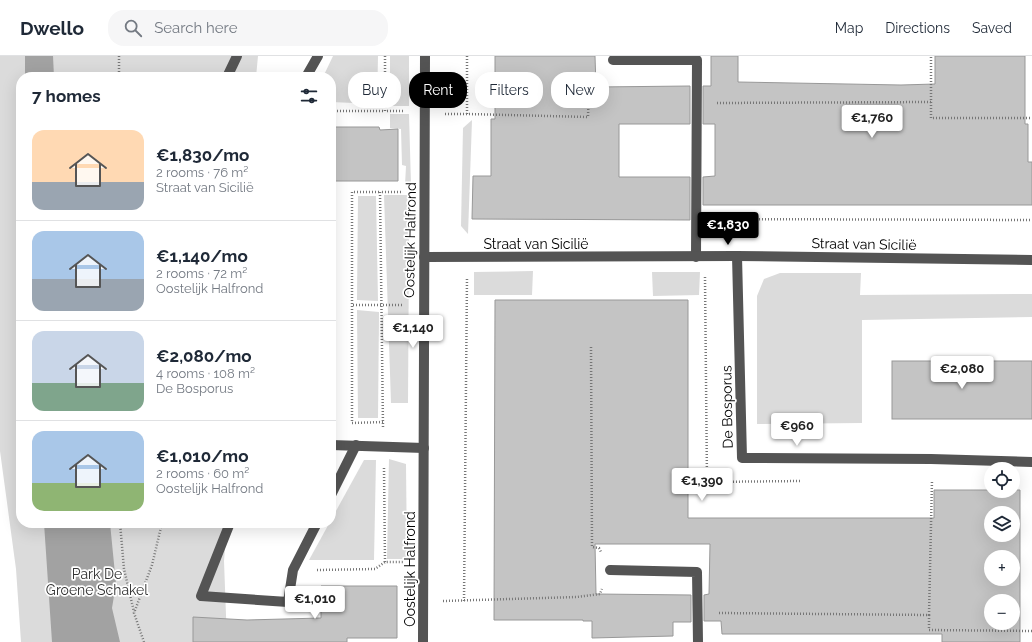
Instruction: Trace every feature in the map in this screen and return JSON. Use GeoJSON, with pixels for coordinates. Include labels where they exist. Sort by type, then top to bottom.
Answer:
{"type":"FeatureCollection","features":[{"type":"Feature","properties":{"kind":"street"},"geometry":{"type":"LineString","coordinates":[[229,72],[237,56]]}},
{"type":"Feature","properties":{"kind":"street"},"geometry":{"type":"LineString","coordinates":[[309,72],[318,56]]}},
{"type":"Feature","properties":{"kind":"street","name":"Oostelijk Halfrond"},"geometry":{"type":"LineString","coordinates":[[423,642],[425,56]]}},
{"type":"Feature","properties":{"kind":"street"},"geometry":{"type":"LineString","coordinates":[[613,60],[696,60],[696,257]]}},
{"type":"Feature","properties":{"kind":"street","name":"Straat van Sicilië"},"geometry":{"type":"LineString","coordinates":[[424,257],[737,256],[1032,260]]}},
{"type":"Feature","properties":{"kind":"street","name":"De Bosporus"},"geometry":{"type":"LineString","coordinates":[[737,256],[742,458],[931,459],[1032,462]]}},
{"type":"Feature","properties":{"kind":"street"},"geometry":{"type":"LineString","coordinates":[[336,445],[424,448]]}},
{"type":"Feature","properties":{"kind":"street"},"geometry":{"type":"LineString","coordinates":[[336,485],[356,445]]}},
{"type":"Feature","properties":{"kind":"street"},"geometry":{"type":"LineString","coordinates":[[228,528],[202,596],[288,602],[293,570],[314,528]]}},
{"type":"Feature","properties":{"kind":"street"},"geometry":{"type":"LineString","coordinates":[[610,570],[698,572],[698,642]]}},
{"type":"Feature","properties":{"kind":"path"},"geometry":{"type":"LineString","coordinates":[[119,56],[119,72]]}},
{"type":"Feature","properties":{"kind":"path"},"geometry":{"type":"LineString","coordinates":[[385,56],[385,111]]}},
{"type":"Feature","properties":{"kind":"path"},"geometry":{"type":"LineString","coordinates":[[467,56],[467,114],[588,117],[589,85],[606,75],[613,60]]}},
{"type":"Feature","properties":{"kind":"path"},"geometry":{"type":"LineString","coordinates":[[931,56],[931,118],[1032,118]]}},
{"type":"Feature","properties":{"kind":"path"},"geometry":{"type":"LineString","coordinates":[[697,103],[931,102]]}},
{"type":"Feature","properties":{"kind":"path"},"geometry":{"type":"LineString","coordinates":[[336,111],[426,111]]}},
{"type":"Feature","properties":{"kind":"path"},"geometry":{"type":"LineString","coordinates":[[383,422],[352,423],[352,192],[425,191]]}},
{"type":"Feature","properties":{"kind":"path"},"geometry":{"type":"LineString","coordinates":[[380,192],[384,446],[384,562]]}},
{"type":"Feature","properties":{"kind":"path"},"geometry":{"type":"LineString","coordinates":[[696,219],[1032,220]]}},
{"type":"Feature","properties":{"kind":"path"},"geometry":{"type":"LineString","coordinates":[[464,601],[467,258]]}},
{"type":"Feature","properties":{"kind":"path"},"geometry":{"type":"LineString","coordinates":[[353,305],[424,305]]}},
{"type":"Feature","properties":{"kind":"path"},"geometry":{"type":"LineString","coordinates":[[424,601],[577,597],[600,594],[610,570],[599,548],[592,546],[591,347]]}},
{"type":"Feature","properties":{"kind":"path"},"geometry":{"type":"LineString","coordinates":[[931,459],[929,630],[1032,631]]}},
{"type":"Feature","properties":{"kind":"path"},"geometry":{"type":"LineString","coordinates":[[120,528],[124,569],[134,613],[144,642]]}},
{"type":"Feature","properties":{"kind":"path"},"geometry":{"type":"LineString","coordinates":[[134,613],[152,565],[161,528]]}},
{"type":"Feature","properties":{"kind":"path"},"geometry":{"type":"LineString","coordinates":[[293,570],[375,569],[384,562],[424,562]]}},
{"type":"Feature","properties":{"kind":"path"},"geometry":{"type":"LineString","coordinates":[[697,613],[929,615]]}},
{"type":"Feature","properties":{"kind":"green space","name":"Park De Groene Schakel"},"geometry":{"type":"Polygon","coordinates":[[[0,56],[258,56],[256,72],[16,72],[16,528],[227,528],[224,561],[227,642],[21,642],[16,569],[0,451],[0,56]]]}},
{"type":"Feature","properties":{"kind":"green space"},"geometry":{"type":"Polygon","coordinates":[[[333,56],[378,56],[378,72],[348,72],[348,103],[336,102],[336,72],[325,72],[333,56]]]}},
{"type":"Feature","properties":{"kind":"green space"},"geometry":{"type":"Polygon","coordinates":[[[390,56],[409,56],[409,106],[401,106],[401,72],[390,72],[390,56]]]}},
{"type":"Feature","properties":{"kind":"green space"},"geometry":{"type":"Polygon","coordinates":[[[390,114],[409,114],[411,185],[405,185],[406,166],[402,165],[401,129],[390,128],[390,114]]]}},
{"type":"Feature","properties":{"kind":"green space"},"geometry":{"type":"Polygon","coordinates":[[[472,120],[468,234],[461,226],[463,128],[472,120]]]}},
{"type":"Feature","properties":{"kind":"green space"},"geometry":{"type":"Polygon","coordinates":[[[384,195],[408,195],[408,403],[391,403],[384,195]]]}},
{"type":"Feature","properties":{"kind":"green space"},"geometry":{"type":"Polygon","coordinates":[[[358,196],[376,196],[378,301],[357,300],[358,196]]]}},
{"type":"Feature","properties":{"kind":"green space"},"geometry":{"type":"Polygon","coordinates":[[[533,271],[532,295],[474,295],[474,272],[533,271]]]}},
{"type":"Feature","properties":{"kind":"green space"},"geometry":{"type":"Polygon","coordinates":[[[652,272],[700,272],[699,295],[653,296],[652,272]]]}},
{"type":"Feature","properties":{"kind":"green space"},"geometry":{"type":"Polygon","coordinates":[[[780,273],[861,273],[860,295],[1032,294],[1032,317],[862,320],[862,423],[757,424],[757,296],[764,279],[780,273]]]}},
{"type":"Feature","properties":{"kind":"green space"},"geometry":{"type":"Polygon","coordinates":[[[357,310],[379,312],[378,418],[358,418],[357,310]]]}},
{"type":"Feature","properties":{"kind":"green space"},"geometry":{"type":"Polygon","coordinates":[[[389,459],[406,464],[407,559],[387,559],[389,459]]]}},
{"type":"Feature","properties":{"kind":"green space"},"geometry":{"type":"Polygon","coordinates":[[[364,460],[376,460],[374,560],[309,560],[327,528],[336,528],[336,511],[364,460]]]}},
{"type":"Feature","properties":{"kind":"shaded area"},"geometry":{"type":"Polygon","coordinates":[[[25,56],[53,56],[54,72],[25,72],[25,56]]]}},
{"type":"Feature","properties":{"kind":"shaded area"},"geometry":{"type":"Polygon","coordinates":[[[44,528],[110,528],[116,584],[112,608],[120,642],[52,642],[44,528]]]}},
{"type":"Feature","properties":{"kind":"building"},"geometry":{"type":"Polygon","coordinates":[[[495,56],[595,56],[596,72],[551,72],[551,108],[609,108],[609,87],[690,86],[690,124],[619,124],[619,177],[690,177],[690,220],[472,219],[473,176],[491,176],[491,119],[495,119],[495,108],[543,108],[543,72],[495,72],[495,56]]]}},
{"type":"Feature","properties":{"kind":"building"},"geometry":{"type":"Polygon","coordinates":[[[711,56],[738,56],[738,82],[901,85],[935,84],[935,56],[1025,56],[1025,124],[1028,124],[1028,162],[1032,162],[1032,205],[703,205],[703,177],[715,176],[715,124],[703,124],[703,86],[711,86],[711,56]]]}},
{"type":"Feature","properties":{"kind":"building"},"geometry":{"type":"Polygon","coordinates":[[[336,127],[379,127],[380,130],[398,129],[398,181],[336,181],[336,127]]]}},
{"type":"Feature","properties":{"kind":"building"},"geometry":{"type":"Polygon","coordinates":[[[495,300],[688,300],[688,518],[934,518],[934,490],[984,490],[984,498],[1020,498],[1020,506],[984,506],[984,542],[1020,542],[1020,550],[984,550],[984,586],[1020,586],[1020,594],[984,594],[984,630],[1020,630],[1020,642],[942,642],[942,634],[722,634],[721,621],[704,621],[704,595],[709,594],[710,544],[595,544],[596,594],[691,595],[691,622],[673,622],[673,636],[592,638],[592,621],[494,620],[495,300]]]}},
{"type":"Feature","properties":{"kind":"building"},"geometry":{"type":"Polygon","coordinates":[[[892,361],[1032,361],[1032,419],[892,419],[892,361]]]}},
{"type":"Feature","properties":{"kind":"building"},"geometry":{"type":"Polygon","coordinates":[[[321,586],[397,586],[397,638],[347,638],[347,642],[193,642],[193,617],[247,620],[321,618],[321,586]]]}}]}
